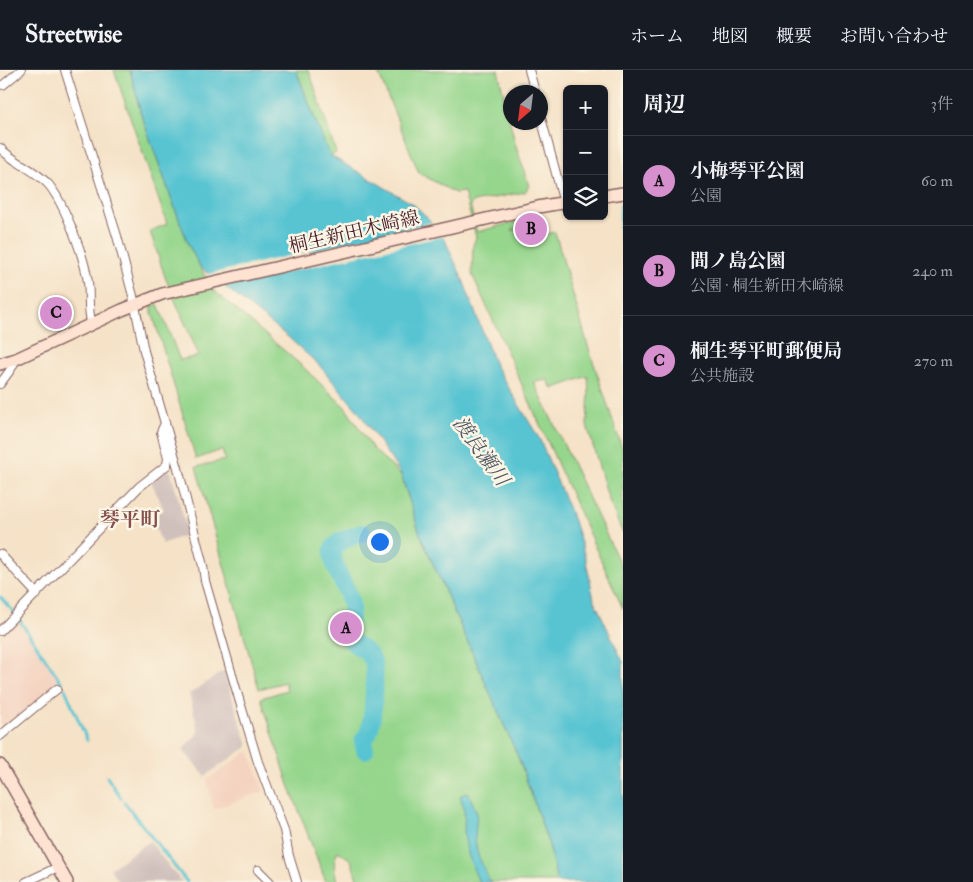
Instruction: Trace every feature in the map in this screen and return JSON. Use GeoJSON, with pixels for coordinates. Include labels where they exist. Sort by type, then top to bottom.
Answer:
{"type":"FeatureCollection","features":[{"type":"Feature","properties":{"kind":"main road"},"geometry":{"type":"LineString","coordinates":[[608,195],[623,193]]}},
{"type":"Feature","properties":{"kind":"main road","name":"桐生新田木崎線"},"geometry":{"type":"LineString","coordinates":[[0,364],[16,359],[162,294],[563,203]]}},
{"type":"Feature","properties":{"kind":"main road"},"geometry":{"type":"LineString","coordinates":[[0,766],[67,882]]}},
{"type":"Feature","properties":{"kind":"street"},"geometry":{"type":"LineString","coordinates":[[1,85],[21,70]]}},
{"type":"Feature","properties":{"kind":"street"},"geometry":{"type":"LineString","coordinates":[[65,70],[117,236],[144,352],[165,422],[224,648],[258,762],[284,830],[296,882]]}},
{"type":"Feature","properties":{"kind":"street"},"geometry":{"type":"LineString","coordinates":[[529,70],[533,85]]}},
{"type":"Feature","properties":{"kind":"street"},"geometry":{"type":"LineString","coordinates":[[545,130],[563,192]]}},
{"type":"Feature","properties":{"kind":"street"},"geometry":{"type":"LineString","coordinates":[[0,148],[14,160],[40,176],[48,184],[61,204],[86,273],[92,324]]}},
{"type":"Feature","properties":{"kind":"street"},"geometry":{"type":"LineString","coordinates":[[0,384],[16,359]]}},
{"type":"Feature","properties":{"kind":"street"},"geometry":{"type":"LineString","coordinates":[[0,631],[139,487],[166,464],[168,458],[161,432],[165,422]]}},
{"type":"Feature","properties":{"kind":"street"},"geometry":{"type":"LineString","coordinates":[[0,554],[37,594]]}},
{"type":"Feature","properties":{"kind":"street"},"geometry":{"type":"LineString","coordinates":[[0,736],[57,689]]}},
{"type":"Feature","properties":{"kind":"street"},"geometry":{"type":"LineString","coordinates":[[26,882],[58,867]]}},
{"type":"Feature","properties":{"kind":"street"},"geometry":{"type":"LineString","coordinates":[[258,870],[270,882]]}},
{"type":"Feature","properties":{"kind":"shaded area"},"geometry":{"type":"Polygon","coordinates":[[[168,470],[171,472],[188,534],[162,544],[151,516],[164,510],[151,481],[168,470]]]}},
{"type":"Feature","properties":{"kind":"shaded area"},"geometry":{"type":"Polygon","coordinates":[[[17,619],[60,683],[0,731],[0,636],[17,619]]]}},
{"type":"Feature","properties":{"kind":"shaded area"},"geometry":{"type":"Polygon","coordinates":[[[224,671],[248,746],[205,776],[183,750],[199,732],[189,694],[224,671]]]}},
{"type":"Feature","properties":{"kind":"shaded area"},"geometry":{"type":"Polygon","coordinates":[[[249,752],[264,791],[214,809],[207,780],[249,752]]]}},
{"type":"Feature","properties":{"kind":"shaded area"},"geometry":{"type":"Polygon","coordinates":[[[150,841],[182,882],[119,882],[110,869],[150,841]]]}},
{"type":"Feature","properties":{"kind":"green space"},"geometry":{"type":"Polygon","coordinates":[[[114,70],[130,70],[141,114],[188,244],[212,289],[301,365],[345,407],[373,449],[401,475],[420,534],[519,759],[549,845],[557,882],[358,882],[351,860],[338,851],[335,862],[337,882],[326,882],[289,785],[261,698],[287,690],[285,682],[259,689],[196,467],[225,460],[222,450],[196,459],[152,312],[152,306],[158,304],[180,360],[199,356],[165,277],[150,231],[167,224],[114,70]]]}},
{"type":"Feature","properties":{"kind":"green space"},"geometry":{"type":"Polygon","coordinates":[[[296,70],[309,70],[336,153],[331,156],[325,145],[296,70]]]}},
{"type":"Feature","properties":{"kind":"green space"},"geometry":{"type":"Polygon","coordinates":[[[377,70],[498,70],[503,91],[503,130],[512,130],[529,186],[525,192],[473,202],[470,205],[477,232],[537,216],[512,230],[534,229],[542,235],[555,232],[588,346],[623,451],[623,534],[609,501],[587,425],[588,376],[552,389],[548,380],[534,382],[623,570],[623,609],[472,274],[473,246],[476,237],[464,192],[455,193],[419,173],[377,70]]]}},
{"type":"Feature","properties":{"kind":"water","name":"渡良瀬川"},"geometry":{"type":"Polygon","coordinates":[[[130,70],[296,70],[331,156],[413,204],[427,217],[445,240],[463,280],[495,365],[540,440],[574,521],[585,556],[594,600],[623,662],[623,882],[557,882],[549,845],[519,759],[420,534],[401,474],[359,412],[319,365],[288,337],[200,267],[188,244],[141,114],[130,70]]]}},
{"type":"Feature","properties":{"kind":"water"},"geometry":{"type":"Polygon","coordinates":[[[468,792],[477,813],[475,839],[478,855],[490,882],[479,882],[467,851],[464,834],[464,808],[460,796],[468,792]]]}},
{"type":"Feature","properties":{"kind":"pier"},"geometry":{"type":"Polygon","coordinates":[[[434,222],[444,236],[221,287],[205,275],[434,222]]]}},
{"type":"Feature","properties":{"kind":"waterway"},"geometry":{"type":"LineString","coordinates":[[621,205],[620,237],[622,242]]}},
{"type":"Feature","properties":{"kind":"waterway"},"geometry":{"type":"LineString","coordinates":[[362,533],[339,542],[332,552],[335,566],[351,604],[348,630],[350,638],[354,644],[364,650],[372,659],[373,706],[369,731],[363,741],[365,750]]}},
{"type":"Feature","properties":{"kind":"waterway"},"geometry":{"type":"LineString","coordinates":[[0,597],[14,612]]}},
{"type":"Feature","properties":{"kind":"waterway"},"geometry":{"type":"LineString","coordinates":[[18,618],[62,683]]}},
{"type":"Feature","properties":{"kind":"waterway"},"geometry":{"type":"LineString","coordinates":[[65,689],[87,740]]}},
{"type":"Feature","properties":{"kind":"waterway"},"geometry":{"type":"LineString","coordinates":[[107,777],[121,798]]}},
{"type":"Feature","properties":{"kind":"waterway"},"geometry":{"type":"LineString","coordinates":[[124,802],[187,882]]}},
{"type":"Feature","properties":{"kind":"place","name":"間ノ島公園"},"geometry":{"type":"Point","coordinates":[531,229]}},
{"type":"Feature","properties":{"kind":"place","name":"桐生琴平町郵便局"},"geometry":{"type":"Point","coordinates":[56,313]}},
{"type":"Feature","properties":{"kind":"place","name":"小梅琴平公園"},"geometry":{"type":"Point","coordinates":[346,628]}},
{"type":"Feature","properties":{"kind":"district","name":"琴平町"},"geometry":{"type":"Point","coordinates":[130,519]}}]}
